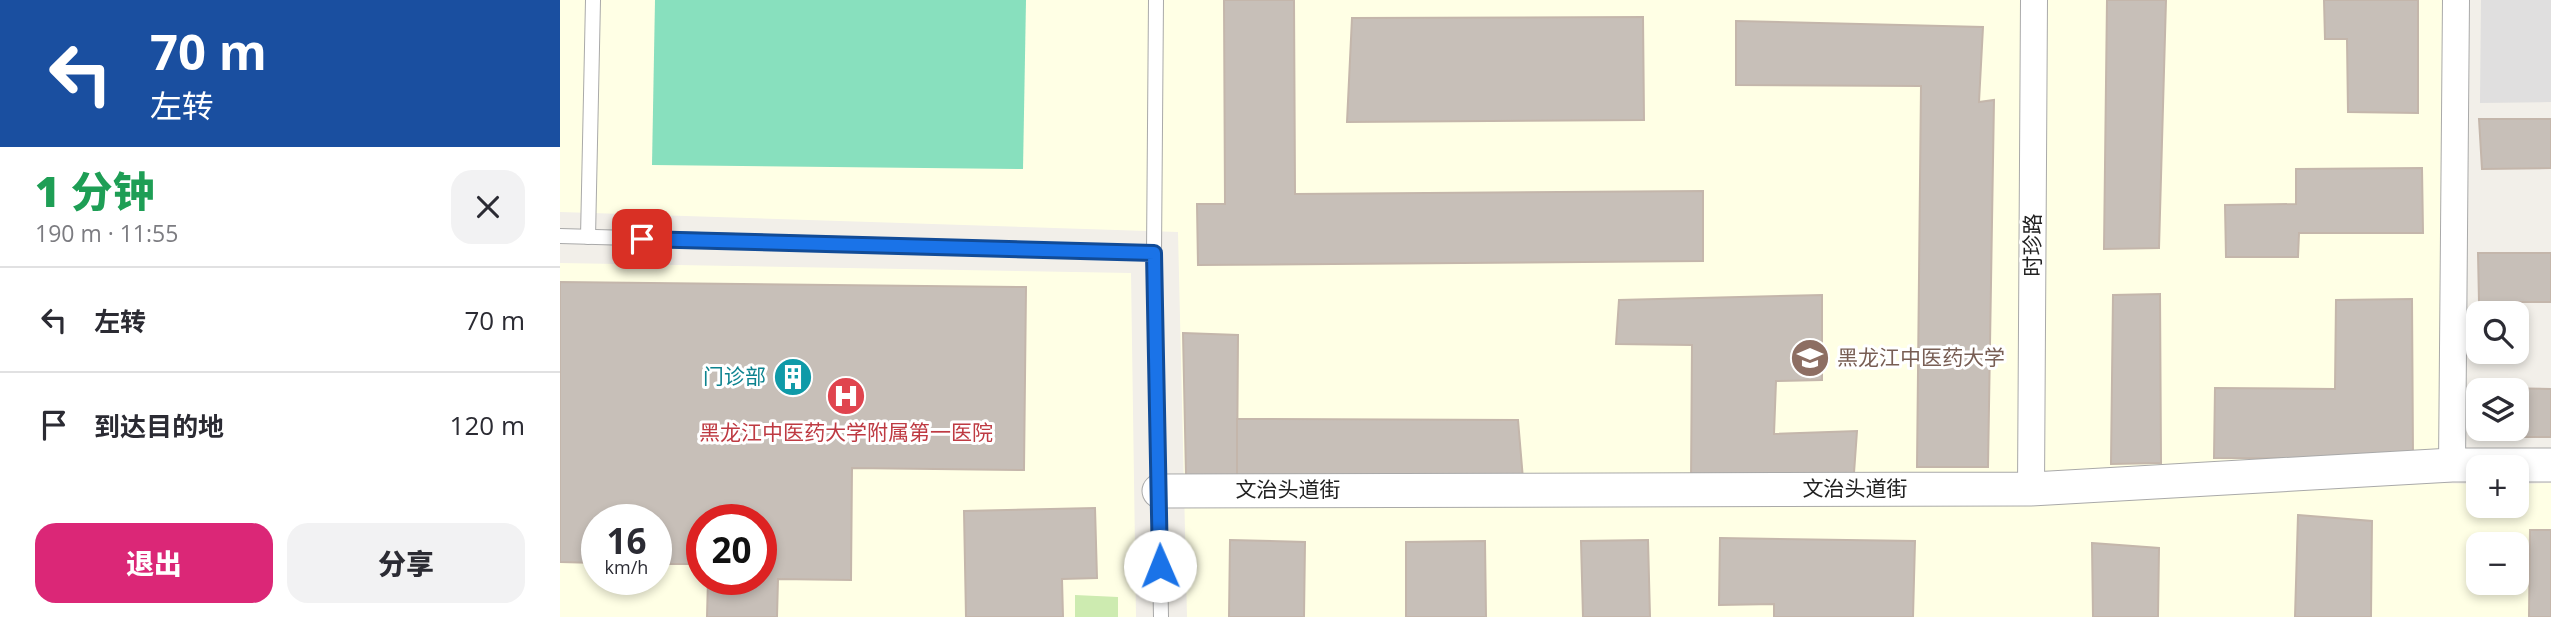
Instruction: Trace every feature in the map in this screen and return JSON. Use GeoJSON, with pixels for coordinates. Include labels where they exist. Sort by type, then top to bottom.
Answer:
{"type":"FeatureCollection","features":[{"type":"Feature","properties":{"kind":"street","name":"时珍路"},"geometry":{"type":"LineString","coordinates":[[2031,489],[2034,0]]}},
{"type":"Feature","properties":{"kind":"street"},"geometry":{"type":"LineString","coordinates":[[2452,465],[2456,0]]}},
{"type":"Feature","properties":{"kind":"street","name":"文治头道街"},"geometry":{"type":"LineString","coordinates":[[1159,491],[2031,489],[2452,465],[2551,465]]}},
{"type":"Feature","properties":{"kind":"lane"},"geometry":{"type":"LineString","coordinates":[[588,237],[593,0]]}},
{"type":"Feature","properties":{"kind":"lane"},"geometry":{"type":"LineString","coordinates":[[1156,0],[1154,253],[1161,617]]}},
{"type":"Feature","properties":{"kind":"lane"},"geometry":{"type":"LineString","coordinates":[[560,236],[1154,253]]}},
{"type":"Feature","properties":{"kind":"shaded area","name":"黑龙江中医药大学"},"geometry":{"type":"Polygon","coordinates":[[[560,0],[2443,0],[2439,483],[2466,484],[2466,518],[2529,518],[2529,484],[2551,483],[2551,617],[1187,617],[1178,232],[560,212],[560,0]]]}},
{"type":"Feature","properties":{"kind":"shaded area"},"geometry":{"type":"Polygon","coordinates":[[[2481,0],[2551,0],[2551,102],[2480,103],[2481,0]]]}},
{"type":"Feature","properties":{"kind":"shaded area","name":"黑龙江中医药大学附属第一医院"},"geometry":{"type":"Polygon","coordinates":[[[560,263],[1131,273],[1136,617],[560,617],[560,263]]]}},
{"type":"Feature","properties":{"kind":"green space"},"geometry":{"type":"Polygon","coordinates":[[[655,0],[1026,0],[1023,169],[652,165],[655,0]]]}},
{"type":"Feature","properties":{"kind":"green space"},"geometry":{"type":"Polygon","coordinates":[[[1075,595],[1118,597],[1118,617],[1075,617],[1075,595]]]}},
{"type":"Feature","properties":{"kind":"building"},"geometry":{"type":"Polygon","coordinates":[[[1224,0],[1294,0],[1295,194],[1703,191],[1703,261],[1198,265],[1197,204],[1225,204],[1224,0]]]}},
{"type":"Feature","properties":{"kind":"building"},"geometry":{"type":"Polygon","coordinates":[[[2107,0],[2166,0],[2159,248],[2104,249],[2107,0]]]}},
{"type":"Feature","properties":{"kind":"building"},"geometry":{"type":"Polygon","coordinates":[[[2324,0],[2418,0],[2418,113],[2348,112],[2347,39],[2325,39],[2324,0]]]}},
{"type":"Feature","properties":{"kind":"building"},"geometry":{"type":"Polygon","coordinates":[[[1643,17],[1644,120],[1347,122],[1352,18],[1643,17]]]}},
{"type":"Feature","properties":{"kind":"building"},"geometry":{"type":"Polygon","coordinates":[[[1736,21],[1983,27],[1979,102],[1994,100],[1988,467],[1917,467],[1921,86],[1736,85],[1736,21]]]}},
{"type":"Feature","properties":{"kind":"building"},"geometry":{"type":"Polygon","coordinates":[[[2479,119],[2551,119],[2551,168],[2482,169],[2479,119]]]}},
{"type":"Feature","properties":{"kind":"building"},"geometry":{"type":"Polygon","coordinates":[[[2422,168],[2423,233],[2299,233],[2298,257],[2226,257],[2225,205],[2296,204],[2296,169],[2422,168]]]}},
{"type":"Feature","properties":{"kind":"building"},"geometry":{"type":"Polygon","coordinates":[[[2478,253],[2551,253],[2551,302],[2479,301],[2478,253]]]}},
{"type":"Feature","properties":{"kind":"building","name":"门诊部"},"geometry":{"type":"Polygon","coordinates":[[[560,282],[1026,287],[1024,470],[852,468],[851,580],[778,579],[777,617],[707,617],[708,595],[777,595],[777,504],[686,504],[686,564],[672,564],[672,504],[581,504],[581,563],[560,562],[560,282]]]}},
{"type":"Feature","properties":{"kind":"building"},"geometry":{"type":"Polygon","coordinates":[[[2160,294],[2161,463],[2111,464],[2113,295],[2160,294]]]}},
{"type":"Feature","properties":{"kind":"building"},"geometry":{"type":"Polygon","coordinates":[[[1822,295],[1822,380],[1776,381],[1774,434],[1857,431],[1853,487],[1691,483],[1692,345],[1616,344],[1619,300],[1822,295]]]}},
{"type":"Feature","properties":{"kind":"building"},"geometry":{"type":"Polygon","coordinates":[[[2412,299],[2413,459],[2214,458],[2215,388],[2335,389],[2336,300],[2412,299]]]}},
{"type":"Feature","properties":{"kind":"building"},"geometry":{"type":"Polygon","coordinates":[[[1183,333],[1238,335],[1237,475],[1186,475],[1183,333]]]}},
{"type":"Feature","properties":{"kind":"building"},"geometry":{"type":"Polygon","coordinates":[[[2529,389],[2551,389],[2551,437],[2529,437],[2529,389]]]}},
{"type":"Feature","properties":{"kind":"building"},"geometry":{"type":"Polygon","coordinates":[[[1237,419],[1518,420],[1523,479],[1237,475],[1237,419]]]}},
{"type":"Feature","properties":{"kind":"building"},"geometry":{"type":"Polygon","coordinates":[[[1095,508],[1097,578],[1062,579],[1063,617],[966,617],[964,511],[1095,508]]]}},
{"type":"Feature","properties":{"kind":"building"},"geometry":{"type":"Polygon","coordinates":[[[2298,515],[2372,521],[2371,617],[2295,617],[2298,515]]]}},
{"type":"Feature","properties":{"kind":"building"},"geometry":{"type":"Polygon","coordinates":[[[2530,530],[2551,530],[2551,617],[2529,617],[2530,530]]]}},
{"type":"Feature","properties":{"kind":"building"},"geometry":{"type":"Polygon","coordinates":[[[1720,538],[1915,541],[1913,617],[1774,617],[1774,604],[1719,605],[1720,538]]]}},
{"type":"Feature","properties":{"kind":"building"},"geometry":{"type":"Polygon","coordinates":[[[1230,540],[1305,542],[1304,617],[1229,617],[1230,540]]]}},
{"type":"Feature","properties":{"kind":"building"},"geometry":{"type":"Polygon","coordinates":[[[1648,540],[1650,617],[1583,617],[1581,541],[1648,540]]]}},
{"type":"Feature","properties":{"kind":"building"},"geometry":{"type":"Polygon","coordinates":[[[1485,541],[1486,617],[1406,617],[1406,542],[1485,541]]]}},
{"type":"Feature","properties":{"kind":"building"},"geometry":{"type":"Polygon","coordinates":[[[2092,543],[2159,548],[2158,617],[2093,617],[2092,543]]]}},
{"type":"Feature","properties":{"kind":"place","name":"黑龙江中医药大学"},"geometry":{"type":"Point","coordinates":[1810,358]}},
{"type":"Feature","properties":{"kind":"place","name":"门诊部"},"geometry":{"type":"Point","coordinates":[793,377]}},
{"type":"Feature","properties":{"kind":"place","name":"黑龙江中医药大学附属第一医院"},"geometry":{"type":"Point","coordinates":[846,396]}},
{"type":"Feature","properties":{"kind":"route"},"geometry":{"type":"LineString","coordinates":[[642,239],[1154,253],[1160,566]]}}]}
